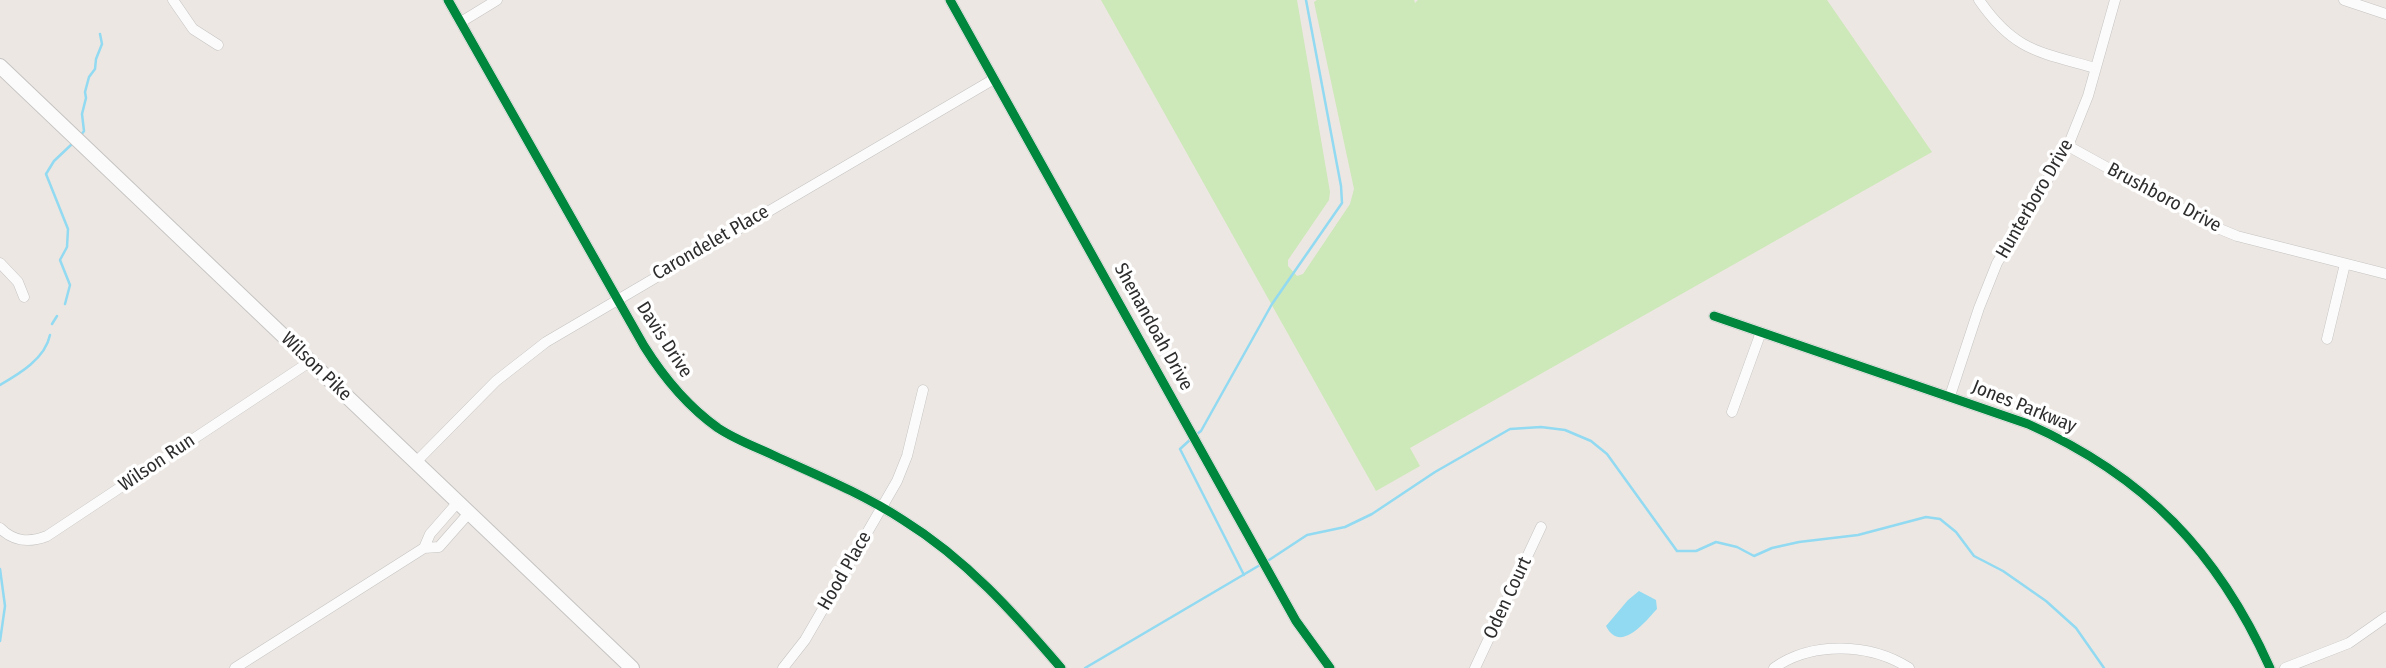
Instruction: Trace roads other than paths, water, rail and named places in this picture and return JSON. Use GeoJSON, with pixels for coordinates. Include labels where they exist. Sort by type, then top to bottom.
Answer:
{"type":"FeatureCollection","features":[{"type":"Feature","properties":{"kind":"main road","name":"Wilson Pike"},"geometry":{"type":"LineString","coordinates":[[0,66],[632,668]]}},
{"type":"Feature","properties":{"kind":"street"},"geometry":{"type":"LineString","coordinates":[[173,0],[193,29],[218,45]]}},
{"type":"Feature","properties":{"kind":"street","name":"Davis Drive"},"geometry":{"type":"LineString","coordinates":[[447,0],[659,369],[696,411],[735,438],[883,507],[934,541],[989,587],[1061,668]]}},
{"type":"Feature","properties":{"kind":"street"},"geometry":{"type":"LineString","coordinates":[[461,22],[497,0]]}},
{"type":"Feature","properties":{"kind":"street","name":"Shenandoah Drive"},"geometry":{"type":"LineString","coordinates":[[950,0],[1296,621],[1330,668]]}},
{"type":"Feature","properties":{"kind":"street"},"geometry":{"type":"LineString","coordinates":[[1979,0],[2004,33],[2021,44],[2095,68]]}},
{"type":"Feature","properties":{"kind":"street","name":"Hunterboro Drive"},"geometry":{"type":"LineString","coordinates":[[1950,396],[1997,263],[2068,146],[2088,96],[2115,0]]}},
{"type":"Feature","properties":{"kind":"street"},"geometry":{"type":"LineString","coordinates":[[2344,0],[2386,14]]}},
{"type":"Feature","properties":{"kind":"street","name":"Carondelet Place"},"geometry":{"type":"LineString","coordinates":[[416,461],[513,366],[545,342],[994,79]]}},
{"type":"Feature","properties":{"kind":"street","name":"Brushboro Drive"},"geometry":{"type":"LineString","coordinates":[[2068,146],[2215,227],[2237,236],[2386,274]]}},
{"type":"Feature","properties":{"kind":"street"},"geometry":{"type":"LineString","coordinates":[[0,263],[19,282],[23,297]]}},
{"type":"Feature","properties":{"kind":"street"},"geometry":{"type":"LineString","coordinates":[[2327,339],[2345,264]]}},
{"type":"Feature","properties":{"kind":"street","name":"Jones Parkway"},"geometry":{"type":"LineString","coordinates":[[1714,316],[2028,424],[2065,440],[2103,464],[2162,509],[2186,533],[2232,594],[2254,631],[2270,668]]}},
{"type":"Feature","properties":{"kind":"street"},"geometry":{"type":"LineString","coordinates":[[1732,412],[1761,332]]}},
{"type":"Feature","properties":{"kind":"street","name":"Wilson Run"},"geometry":{"type":"LineString","coordinates":[[0,528],[19,541],[33,541],[47,536],[311,361]]}},
{"type":"Feature","properties":{"kind":"street","name":"Hood Place"},"geometry":{"type":"LineString","coordinates":[[783,668],[805,640],[883,507],[907,456],[923,390]]}},
{"type":"Feature","properties":{"kind":"street"},"geometry":{"type":"LineString","coordinates":[[424,548],[430,534],[458,502]]}},
{"type":"Feature","properties":{"kind":"street"},"geometry":{"type":"LineString","coordinates":[[235,668],[424,548],[439,547],[469,513]]}},
{"type":"Feature","properties":{"kind":"street","name":"Oden Court"},"geometry":{"type":"LineString","coordinates":[[1475,668],[1541,527]]}},
{"type":"Feature","properties":{"kind":"street"},"geometry":{"type":"LineString","coordinates":[[2285,668],[2348,643],[2386,617]]}},
{"type":"Feature","properties":{"kind":"street"},"geometry":{"type":"LineString","coordinates":[[1774,668],[1811,651],[1843,649],[1873,652],[1909,668]]}},
{"type":"Feature","properties":{"kind":"water"},"geometry":{"type":"Polygon","coordinates":[[[1639,591],[1656,600],[1657,609],[1632,633],[1618,637],[1612,634],[1606,626],[1639,591]]]}},
{"type":"Feature","properties":{"kind":"waterway"},"geometry":{"type":"LineString","coordinates":[[1197,434],[1272,304],[1342,203],[1306,0]]}},
{"type":"Feature","properties":{"kind":"waterway"},"geometry":{"type":"LineString","coordinates":[[81,135],[84,131],[82,114],[85,92],[102,44],[100,34]]}},
{"type":"Feature","properties":{"kind":"waterway"},"geometry":{"type":"LineString","coordinates":[[65,304],[70,285],[60,260],[67,247],[68,229],[46,174],[54,161],[72,144]]}},
{"type":"Feature","properties":{"kind":"waterway"},"geometry":{"type":"LineString","coordinates":[[52,324],[57,316]]}},
{"type":"Feature","properties":{"kind":"waterway"},"geometry":{"type":"LineString","coordinates":[[0,385],[23,371],[37,358],[50,335]]}},
{"type":"Feature","properties":{"kind":"waterway"},"geometry":{"type":"LineString","coordinates":[[1266,562],[1307,535],[1345,527],[1372,514],[1435,472],[1510,429],[1541,427],[1565,430],[1591,441],[1607,454],[1677,551],[1696,551],[1716,542],[1737,547],[1754,556],[1772,548],[1799,542],[1858,535],[1926,517],[1940,519],[1956,532],[1974,556],[2003,571],[2046,601],[2076,628],[2104,668]]}},
{"type":"Feature","properties":{"kind":"waterway"},"geometry":{"type":"LineString","coordinates":[[1192,438],[1180,449],[1244,575]]}},
{"type":"Feature","properties":{"kind":"waterway"},"geometry":{"type":"LineString","coordinates":[[1085,668],[1260,565]]}},
{"type":"Feature","properties":{"kind":"waterway"},"geometry":{"type":"LineString","coordinates":[[0,569],[5,606],[0,641]]}}]}
